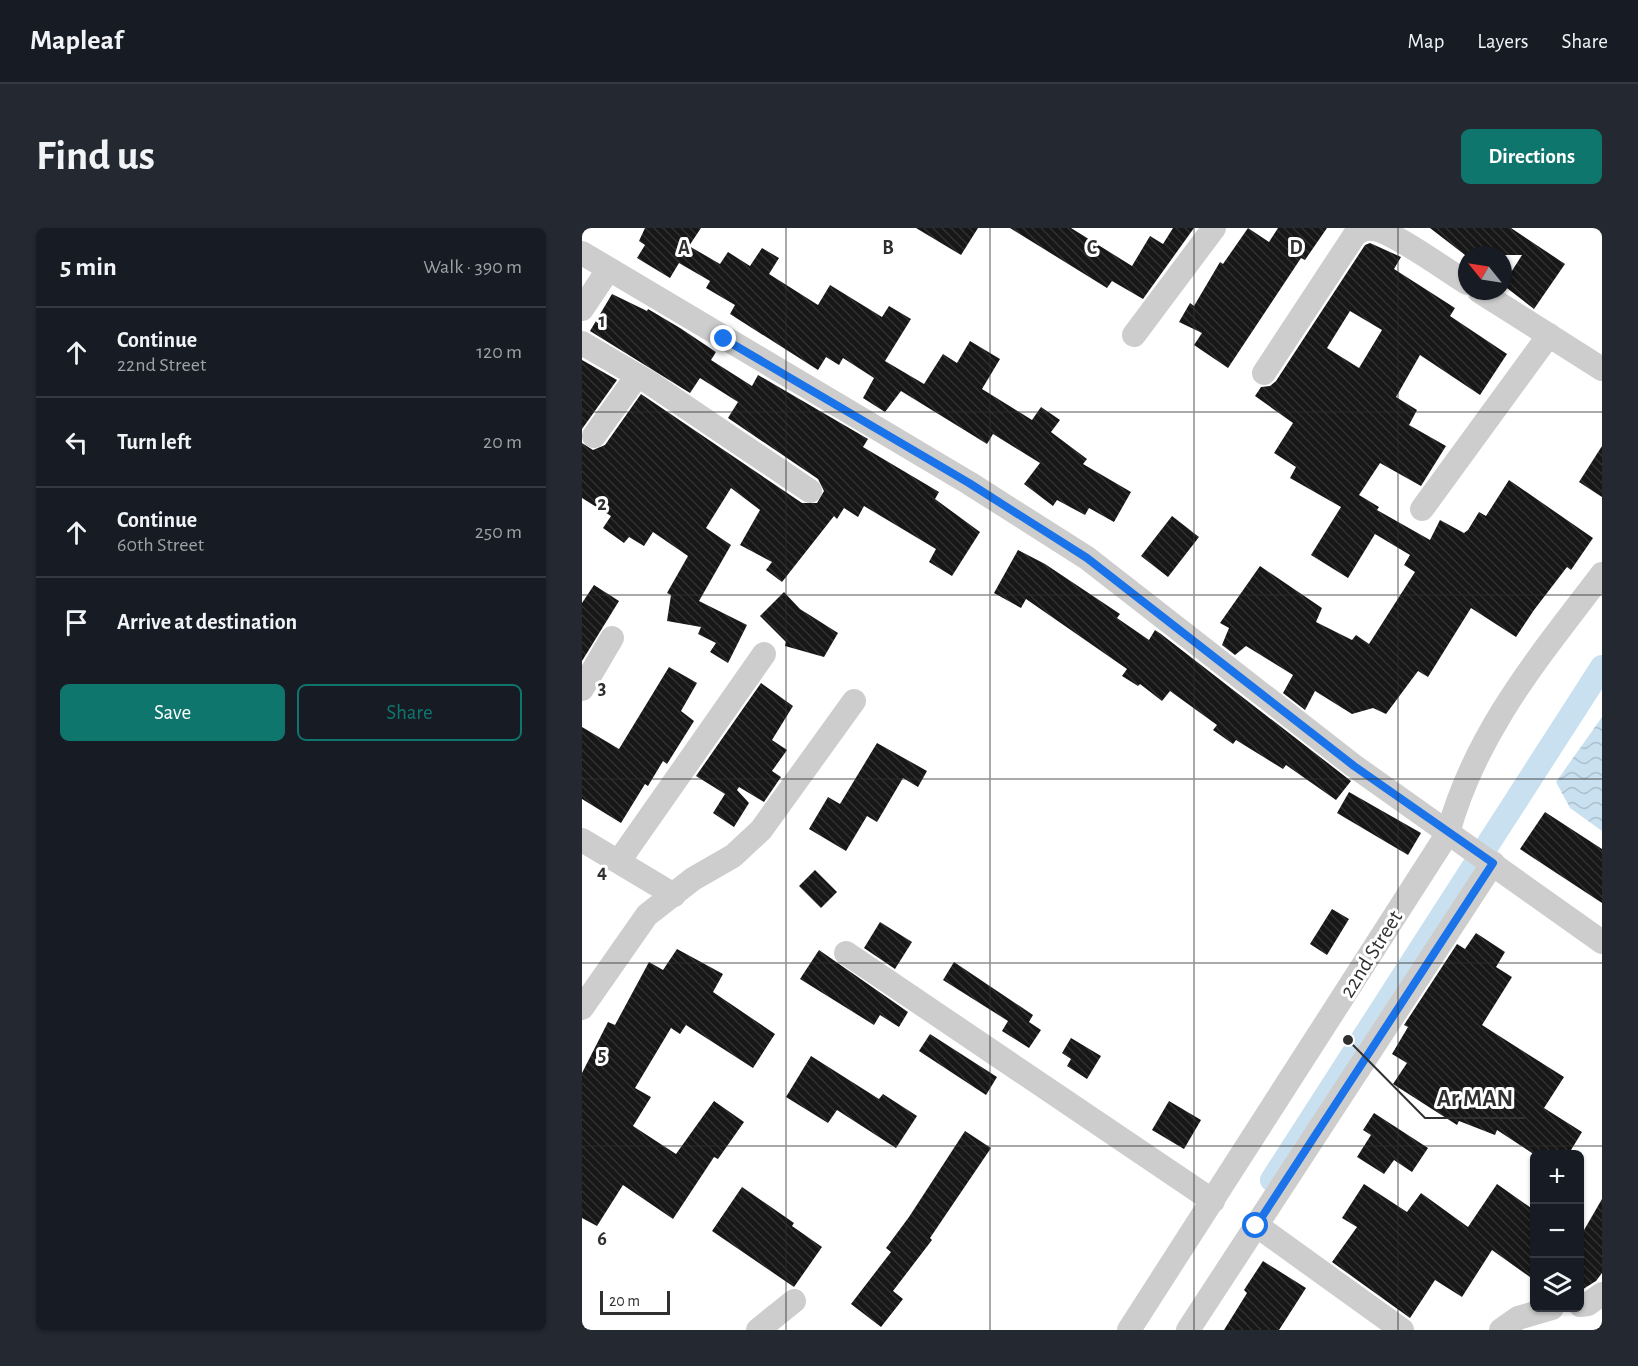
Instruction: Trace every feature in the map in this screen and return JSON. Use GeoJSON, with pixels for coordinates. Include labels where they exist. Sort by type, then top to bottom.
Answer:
{"type":"FeatureCollection","features":[{"type":"Feature","properties":{"kind":"street"},"geometry":{"type":"LineString","coordinates":[[1134,335],[1214,228]]}},
{"type":"Feature","properties":{"kind":"street"},"geometry":{"type":"LineString","coordinates":[[1264,372],[1354,236],[1364,230],[1372,229],[1391,236],[1458,278]]}},
{"type":"Feature","properties":{"kind":"street"},"geometry":{"type":"LineString","coordinates":[[582,254],[969,483],[1087,558],[1309,732],[1602,942]]}},
{"type":"Feature","properties":{"kind":"street"},"geometry":{"type":"LineString","coordinates":[[582,309],[608,270]]}},
{"type":"Feature","properties":{"kind":"street"},"geometry":{"type":"LineString","coordinates":[[1493,300],[1602,369]]}},
{"type":"Feature","properties":{"kind":"street"},"geometry":{"type":"LineString","coordinates":[[1422,510],[1549,335]]}},
{"type":"Feature","properties":{"kind":"street"},"geometry":{"type":"LineString","coordinates":[[582,343],[637,376],[810,491]]}},
{"type":"Feature","properties":{"kind":"street"},"geometry":{"type":"LineString","coordinates":[[594,436],[637,376]]}},
{"type":"Feature","properties":{"kind":"street","name":"22nd Street"},"geometry":{"type":"LineString","coordinates":[[1130,1330],[1453,837],[1459,793],[1476,756],[1516,690],[1602,574]]}},
{"type":"Feature","properties":{"kind":"street"},"geometry":{"type":"LineString","coordinates":[[582,689],[612,638]]}},
{"type":"Feature","properties":{"kind":"street"},"geometry":{"type":"LineString","coordinates":[[618,861],[764,654]]}},
{"type":"Feature","properties":{"kind":"street"},"geometry":{"type":"LineString","coordinates":[[582,1008],[639,924],[656,907],[693,879],[733,856],[760,830],[854,701]]}},
{"type":"Feature","properties":{"kind":"street"},"geometry":{"type":"LineString","coordinates":[[582,840],[674,895]]}},
{"type":"Feature","properties":{"kind":"street"},"geometry":{"type":"LineString","coordinates":[[1188,1330],[1490,861]]}},
{"type":"Feature","properties":{"kind":"street"},"geometry":{"type":"LineString","coordinates":[[846,952],[1213,1201]]}},
{"type":"Feature","properties":{"kind":"street"},"geometry":{"type":"LineString","coordinates":[[1256,1226],[1402,1330]]}},
{"type":"Feature","properties":{"kind":"street"},"geometry":{"type":"LineString","coordinates":[[1584,1304],[1602,1294]]}},
{"type":"Feature","properties":{"kind":"street"},"geometry":{"type":"LineString","coordinates":[[758,1330],[794,1300]]}},
{"type":"Feature","properties":{"kind":"street"},"geometry":{"type":"LineString","coordinates":[[1501,1330],[1518,1318],[1538,1312]]}},
{"type":"Feature","properties":{"kind":"water"},"geometry":{"type":"Polygon","coordinates":[[[1602,717],[1602,831],[1570,808],[1556,782],[1602,717]]]}},
{"type":"Feature","properties":{"kind":"building"},"geometry":{"type":"Polygon","coordinates":[[[645,228],[701,228],[689,246],[720,264],[728,252],[750,266],[762,248],[779,258],[769,274],[818,305],[830,285],[882,317],[889,306],[911,319],[885,361],[924,384],[943,354],[957,363],[970,341],[1000,359],[982,389],[1032,420],[1041,407],[1060,420],[1051,432],[1087,459],[1083,464],[1131,492],[1114,522],[1089,508],[1085,515],[1057,500],[1053,506],[1024,484],[1040,463],[993,434],[987,444],[901,391],[885,412],[863,398],[874,378],[843,358],[839,365],[826,357],[818,370],[730,314],[735,305],[706,288],[710,281],[679,263],[670,278],[637,258],[645,245],[639,241],[645,228]]]}},
{"type":"Feature","properties":{"kind":"building"},"geometry":{"type":"Polygon","coordinates":[[[916,228],[978,228],[961,255],[916,228]]]}},
{"type":"Feature","properties":{"kind":"building"},"geometry":{"type":"Polygon","coordinates":[[[1010,228],[1071,228],[1132,266],[1150,236],[1163,244],[1173,228],[1194,228],[1143,299],[1112,281],[1107,288],[1010,228]]]}},
{"type":"Feature","properties":{"kind":"building"},"geometry":{"type":"Polygon","coordinates":[[[1248,228],[1269,242],[1278,228],[1327,228],[1305,260],[1301,258],[1228,368],[1194,345],[1202,333],[1179,322],[1190,303],[1194,306],[1220,262],[1223,264],[1248,228]]]}},
{"type":"Feature","properties":{"kind":"building"},"geometry":{"type":"Polygon","coordinates":[[[1430,228],[1511,228],[1565,264],[1534,309],[1512,292],[1512,271],[1522,255],[1512,255],[1512,246],[1458,246],[1458,250],[1430,228]]]}},
{"type":"Feature","properties":{"kind":"building"},"geometry":{"type":"Polygon","coordinates":[[[1370,243],[1401,257],[1394,269],[1455,308],[1450,316],[1507,354],[1480,395],[1420,355],[1396,397],[1417,410],[1409,425],[1446,446],[1421,486],[1380,463],[1359,495],[1379,507],[1377,510],[1430,540],[1440,520],[1464,533],[1468,530],[1479,512],[1486,516],[1509,480],[1593,538],[1571,570],[1567,567],[1516,637],[1471,608],[1428,677],[1418,671],[1386,714],[1373,708],[1352,714],[1315,691],[1305,710],[1283,693],[1293,675],[1246,646],[1235,655],[1222,645],[1229,628],[1220,623],[1260,566],[1322,608],[1316,622],[1352,640],[1356,635],[1369,644],[1415,572],[1404,565],[1410,555],[1375,534],[1348,578],[1311,555],[1341,507],[1290,478],[1296,467],[1274,453],[1293,423],[1255,396],[1261,387],[1270,386],[1276,381],[1365,245],[1370,243]],[[1350,311],[1327,348],[1359,368],[1382,330],[1350,311]]]}},
{"type":"Feature","properties":{"kind":"building"},"geometry":{"type":"Polygon","coordinates":[[[612,294],[647,311],[648,309],[680,328],[716,352],[711,360],[752,386],[758,375],[868,439],[863,447],[939,492],[935,499],[980,532],[952,576],[929,562],[936,549],[864,506],[858,517],[844,508],[837,519],[834,516],[782,582],[766,570],[772,562],[740,545],[760,510],[731,488],[706,528],[731,545],[699,601],[747,625],[728,663],[710,652],[716,643],[698,634],[701,627],[667,621],[671,595],[667,593],[688,556],[653,532],[644,546],[629,537],[624,543],[603,528],[611,516],[582,498],[582,443],[593,450],[605,445],[641,394],[802,503],[817,503],[824,491],[818,479],[728,418],[738,402],[700,378],[690,393],[590,331],[612,294]]]}},
{"type":"Feature","properties":{"kind":"building"},"geometry":{"type":"Polygon","coordinates":[[[582,360],[617,380],[582,429],[582,360]]]}},
{"type":"Feature","properties":{"kind":"building"},"geometry":{"type":"Polygon","coordinates":[[[1602,446],[1602,497],[1579,482],[1602,446]]]}},
{"type":"Feature","properties":{"kind":"building"},"geometry":{"type":"Polygon","coordinates":[[[1172,516],[1199,537],[1168,577],[1141,556],[1172,516]]]}},
{"type":"Feature","properties":{"kind":"building"},"geometry":{"type":"Polygon","coordinates":[[[1018,550],[1045,564],[1120,614],[1117,618],[1149,640],[1155,630],[1161,634],[1351,781],[1336,800],[1286,765],[1283,769],[1236,740],[1233,744],[1213,730],[1217,725],[1170,691],[1162,701],[1140,684],[1138,686],[1122,676],[1127,669],[1026,599],[1021,608],[994,593],[1018,550]]]}},
{"type":"Feature","properties":{"kind":"building"},"geometry":{"type":"Polygon","coordinates":[[[594,585],[619,601],[582,661],[582,603],[594,585]]]}},
{"type":"Feature","properties":{"kind":"building"},"geometry":{"type":"Polygon","coordinates":[[[784,592],[800,609],[838,633],[824,657],[785,646],[786,642],[760,616],[784,592]]]}},
{"type":"Feature","properties":{"kind":"building"},"geometry":{"type":"Polygon","coordinates":[[[669,667],[697,683],[681,711],[694,721],[667,764],[663,761],[648,786],[645,784],[621,823],[582,799],[582,727],[619,749],[669,667]]]}},
{"type":"Feature","properties":{"kind":"building"},"geometry":{"type":"Polygon","coordinates":[[[761,683],[793,706],[772,740],[787,750],[772,771],[781,777],[764,802],[739,787],[737,790],[749,803],[734,827],[713,813],[725,794],[696,776],[761,683]]]}},
{"type":"Feature","properties":{"kind":"building"},"geometry":{"type":"Polygon","coordinates":[[[877,743],[927,771],[918,787],[903,778],[877,822],[867,816],[846,851],[809,829],[828,797],[840,804],[877,743]]]}},
{"type":"Feature","properties":{"kind":"building"},"geometry":{"type":"Polygon","coordinates":[[[1349,792],[1421,833],[1408,855],[1337,813],[1349,792]]]}},
{"type":"Feature","properties":{"kind":"building"},"geometry":{"type":"Polygon","coordinates":[[[1545,812],[1602,849],[1602,903],[1520,849],[1545,812]]]}},
{"type":"Feature","properties":{"kind":"building"},"geometry":{"type":"Polygon","coordinates":[[[815,870],[837,892],[821,908],[799,886],[815,870]]]}},
{"type":"Feature","properties":{"kind":"building"},"geometry":{"type":"Polygon","coordinates":[[[1332,909],[1349,919],[1327,955],[1310,944],[1332,909]]]}},
{"type":"Feature","properties":{"kind":"building"},"geometry":{"type":"Polygon","coordinates":[[[880,922],[912,942],[895,969],[864,948],[880,922]]]}},
{"type":"Feature","properties":{"kind":"building"},"geometry":{"type":"Polygon","coordinates":[[[1476,933],[1505,952],[1496,967],[1512,977],[1482,1025],[1564,1077],[1544,1108],[1582,1132],[1571,1150],[1530,1152],[1497,1130],[1495,1135],[1459,1121],[1457,1125],[1393,1084],[1407,1063],[1392,1054],[1408,1027],[1404,1025],[1457,944],[1465,949],[1476,933]]]}},
{"type":"Feature","properties":{"kind":"building"},"geometry":{"type":"Polygon","coordinates":[[[677,949],[723,974],[713,992],[775,1034],[753,1068],[686,1025],[680,1034],[671,1028],[635,1088],[651,1097],[633,1126],[676,1154],[714,1101],[744,1122],[718,1159],[714,1157],[673,1219],[623,1185],[597,1226],[582,1218],[582,1073],[608,1022],[615,1025],[649,962],[663,970],[677,949]]]}},
{"type":"Feature","properties":{"kind":"building"},"geometry":{"type":"Polygon","coordinates":[[[819,950],[908,1012],[899,1027],[880,1015],[874,1025],[800,979],[819,950]]]}},
{"type":"Feature","properties":{"kind":"building"},"geometry":{"type":"Polygon","coordinates":[[[954,962],[1033,1015],[1029,1022],[1041,1030],[1029,1048],[1002,1031],[1008,1021],[943,980],[954,962]]]}},
{"type":"Feature","properties":{"kind":"building"},"geometry":{"type":"Polygon","coordinates":[[[930,1034],[997,1077],[986,1095],[919,1051],[930,1034]]]}},
{"type":"Feature","properties":{"kind":"building"},"geometry":{"type":"Polygon","coordinates":[[[1071,1038],[1101,1056],[1087,1079],[1067,1066],[1071,1059],[1062,1053],[1071,1038]]]}},
{"type":"Feature","properties":{"kind":"building"},"geometry":{"type":"Polygon","coordinates":[[[811,1056],[879,1099],[883,1094],[917,1116],[896,1148],[837,1110],[828,1123],[786,1097],[811,1056]]]}},
{"type":"Feature","properties":{"kind":"building"},"geometry":{"type":"Polygon","coordinates":[[[1169,1101],[1201,1120],[1184,1149],[1152,1130],[1169,1101]]]}},
{"type":"Feature","properties":{"kind":"building"},"geometry":{"type":"Polygon","coordinates":[[[1374,1113],[1428,1148],[1412,1172],[1394,1160],[1384,1174],[1357,1157],[1371,1135],[1363,1130],[1374,1113]]]}},
{"type":"Feature","properties":{"kind":"building"},"geometry":{"type":"Polygon","coordinates":[[[965,1131],[991,1148],[930,1238],[932,1240],[893,1291],[903,1299],[881,1327],[851,1304],[891,1252],[886,1248],[965,1131]]]}},
{"type":"Feature","properties":{"kind":"building"},"geometry":{"type":"Polygon","coordinates":[[[1364,1184],[1407,1212],[1421,1193],[1468,1227],[1497,1184],[1530,1207],[1530,1277],[1492,1250],[1462,1297],[1435,1280],[1410,1318],[1332,1262],[1357,1227],[1342,1218],[1364,1184]]]}},
{"type":"Feature","properties":{"kind":"building"},"geometry":{"type":"Polygon","coordinates":[[[742,1187],[794,1223],[792,1226],[822,1247],[794,1287],[712,1231],[742,1187]]]}},
{"type":"Feature","properties":{"kind":"building"},"geometry":{"type":"Polygon","coordinates":[[[1602,1199],[1602,1273],[1596,1281],[1584,1288],[1584,1258],[1584,1230],[1602,1199]]]}},
{"type":"Feature","properties":{"kind":"building"},"geometry":{"type":"Polygon","coordinates":[[[1263,1261],[1306,1288],[1279,1330],[1224,1330],[1247,1293],[1244,1290],[1263,1261]]]}},
{"type":"Feature","properties":{"kind":"waterway"},"geometry":{"type":"LineString","coordinates":[[1272,1180],[1602,667]]}},
{"type":"Feature","properties":{"kind":"place","name":"Ar MAN"},"geometry":{"type":"Point","coordinates":[1348,1040]}},
{"type":"Feature","properties":{"kind":"route"},"geometry":{"type":"LineString","coordinates":[[724,339],[969,483],[1087,558],[1170,625],[1354,766],[1493,863],[1256,1226]]}}]}
